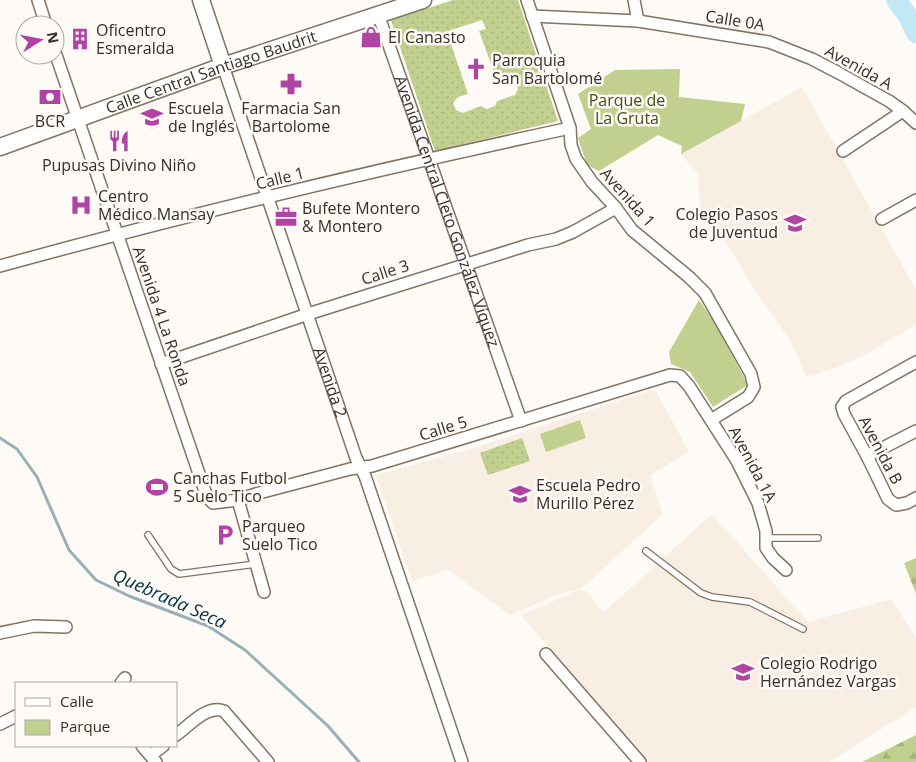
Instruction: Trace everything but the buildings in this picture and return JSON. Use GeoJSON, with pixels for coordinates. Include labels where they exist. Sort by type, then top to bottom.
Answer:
{"type":"FeatureCollection","features":[{"type":"Feature","properties":{"kind":"main road","name":"Avenida 2"},"geometry":{"type":"LineString","coordinates":[[201,0],[223,66]]}},
{"type":"Feature","properties":{"kind":"main road","name":"Calle Central Santiago Baudrit"},"geometry":{"type":"LineString","coordinates":[[0,147],[223,66],[375,7],[422,0]]}},
{"type":"Feature","properties":{"kind":"street"},"geometry":{"type":"LineString","coordinates":[[38,0],[43,15]]}},
{"type":"Feature","properties":{"kind":"street","name":"Avenida 1"},"geometry":{"type":"LineString","coordinates":[[527,0],[570,128],[571,145],[576,159],[592,182],[616,208],[632,230],[689,277],[705,293],[751,374],[754,387],[748,397],[710,420]]}},
{"type":"Feature","properties":{"kind":"street"},"geometry":{"type":"LineString","coordinates":[[634,0],[638,20]]}},
{"type":"Feature","properties":{"kind":"street","name":"Avenida Central Cleto González Víquez"},"geometry":{"type":"LineString","coordinates":[[375,7],[521,421]]}},
{"type":"Feature","properties":{"kind":"street","name":"Calle 0A"},"geometry":{"type":"LineString","coordinates":[[532,16],[638,20],[769,42],[782,48]]}},
{"type":"Feature","properties":{"kind":"street","name":"Avenida A"},"geometry":{"type":"LineString","coordinates":[[782,48],[812,59],[889,101],[916,123]]}},
{"type":"Feature","properties":{"kind":"street","name":"Avenida 4 La Ronda"},"geometry":{"type":"LineString","coordinates":[[59,65],[207,497],[213,504]]}},
{"type":"Feature","properties":{"kind":"street","name":"Avenida 2"},"geometry":{"type":"LineString","coordinates":[[223,66],[462,762]]}},
{"type":"Feature","properties":{"kind":"street"},"geometry":{"type":"LineString","coordinates":[[843,151],[903,111]]}},
{"type":"Feature","properties":{"kind":"street","name":"Calle 1"},"geometry":{"type":"LineString","coordinates":[[0,266],[117,234],[429,158],[570,128]]}},
{"type":"Feature","properties":{"kind":"street"},"geometry":{"type":"LineString","coordinates":[[882,219],[916,200]]}},
{"type":"Feature","properties":{"kind":"street","name":"Calle 3"},"geometry":{"type":"LineString","coordinates":[[161,364],[308,314],[465,264],[528,245],[556,239],[573,232],[616,208]]}},
{"type":"Feature","properties":{"kind":"street","name":"Avenida B"},"geometry":{"type":"LineString","coordinates":[[916,362],[846,401],[842,407],[888,499],[896,505],[907,503],[916,498]]}},
{"type":"Feature","properties":{"kind":"street","name":"Calle 5"},"geometry":{"type":"LineString","coordinates":[[213,504],[238,500],[259,493],[372,466],[670,375],[680,376]]}},
{"type":"Feature","properties":{"kind":"street","name":"Avenida 1A"},"geometry":{"type":"LineString","coordinates":[[680,376],[689,386],[737,461],[758,503],[766,538],[766,548],[773,558],[786,570]]}},
{"type":"Feature","properties":{"kind":"street"},"geometry":{"type":"LineString","coordinates":[[867,456],[916,431]]}},
{"type":"Feature","properties":{"kind":"street"},"geometry":{"type":"LineString","coordinates":[[238,500],[264,592]]}},
{"type":"Feature","properties":{"kind":"street"},"geometry":{"type":"LineString","coordinates":[[0,633],[34,626],[66,627]]}},
{"type":"Feature","properties":{"kind":"street"},"geometry":{"type":"LineString","coordinates":[[546,654],[640,762]]}},
{"type":"Feature","properties":{"kind":"street"},"geometry":{"type":"LineString","coordinates":[[178,734],[208,711],[218,709],[224,711],[268,762]]}},
{"type":"Feature","properties":{"kind":"street"},"geometry":{"type":"LineString","coordinates":[[0,724],[15,716]]}},
{"type":"Feature","properties":{"kind":"street"},"geometry":{"type":"LineString","coordinates":[[143,747],[153,759],[162,747]]}},
{"type":"Feature","properties":{"kind":"lane"},"geometry":{"type":"LineString","coordinates":[[148,535],[171,569],[179,574],[256,564]]}},
{"type":"Feature","properties":{"kind":"lane"},"geometry":{"type":"LineString","coordinates":[[766,538],[818,538]]}},
{"type":"Feature","properties":{"kind":"lane"},"geometry":{"type":"LineString","coordinates":[[646,551],[701,593],[712,597],[750,602],[803,629]]}},
{"type":"Feature","properties":{"kind":"shaded area","name":"Colegio Pasos de Juventud"},"geometry":{"type":"Polygon","coordinates":[[[802,87],[916,290],[916,324],[869,353],[835,368],[807,377],[789,338],[759,297],[732,252],[700,206],[698,175],[681,154],[802,87]]]}},
{"type":"Feature","properties":{"kind":"shaded area","name":"Escuela de Inglés"},"geometry":{"type":"Polygon","coordinates":[[[154,103],[162,126],[151,130],[142,108],[154,103]]]}},
{"type":"Feature","properties":{"kind":"shaded area","name":"Escuela Pedro Murillo Pérez"},"geometry":{"type":"Polygon","coordinates":[[[655,389],[689,452],[650,475],[663,514],[582,588],[559,594],[510,615],[448,570],[412,581],[376,475],[474,448],[655,389]]]}},
{"type":"Feature","properties":{"kind":"shaded area","name":"Colegio Rodrigo Hernández Vargas"},"geometry":{"type":"Polygon","coordinates":[[[712,514],[808,622],[891,599],[916,638],[916,707],[829,762],[646,762],[521,615],[581,589],[590,595],[603,613],[712,514]]]}},
{"type":"Feature","properties":{"kind":"green space"},"geometry":{"type":"Polygon","coordinates":[[[453,0],[518,0],[558,121],[435,151],[391,20],[453,0]],[[482,20],[439,34],[442,43],[450,41],[468,94],[458,97],[453,103],[456,110],[463,113],[481,106],[487,109],[495,106],[497,101],[515,95],[518,89],[515,81],[510,80],[498,83],[479,31],[486,29],[482,20]]]}},
{"type":"Feature","properties":{"kind":"green space","name":"Parque de La Gruta"},"geometry":{"type":"Polygon","coordinates":[[[680,69],[679,97],[745,104],[741,121],[681,154],[682,146],[658,135],[599,171],[587,165],[578,138],[591,129],[578,94],[615,70],[680,69]]]}},
{"type":"Feature","properties":{"kind":"green space"},"geometry":{"type":"Polygon","coordinates":[[[699,300],[716,325],[748,385],[713,407],[690,372],[671,364],[669,352],[699,300]]]}},
{"type":"Feature","properties":{"kind":"green space"},"geometry":{"type":"Polygon","coordinates":[[[580,420],[586,438],[546,452],[540,434],[580,420]]]}},
{"type":"Feature","properties":{"kind":"green space"},"geometry":{"type":"Polygon","coordinates":[[[522,438],[530,461],[488,475],[480,453],[522,438]]]}},
{"type":"Feature","properties":{"kind":"green space"},"geometry":{"type":"Polygon","coordinates":[[[916,558],[916,594],[904,563],[916,558]]]}},
{"type":"Feature","properties":{"kind":"green space"},"geometry":{"type":"Polygon","coordinates":[[[916,735],[916,762],[862,762],[916,735]]]}},
{"type":"Feature","properties":{"kind":"waterway"},"geometry":{"type":"LineString","coordinates":[[896,0],[908,16],[916,33]]}},
{"type":"Feature","properties":{"kind":"waterway","name":"Quebrada Seca"},"geometry":{"type":"LineString","coordinates":[[0,438],[17,449],[37,477],[69,550],[96,580],[129,596],[208,626],[245,650],[328,726],[359,762]]}},
{"type":"Feature","properties":{"kind":"place","name":"El Canasto"},"geometry":{"type":"Point","coordinates":[371,37]}},
{"type":"Feature","properties":{"kind":"place","name":"Oficentro Esmeralda"},"geometry":{"type":"Point","coordinates":[80,39]}},
{"type":"Feature","properties":{"kind":"place","name":"Parroquia San Bartolomé"},"geometry":{"type":"Point","coordinates":[476,69]}},
{"type":"Feature","properties":{"kind":"place","name":"Farmacia San Bartolome"},"geometry":{"type":"Point","coordinates":[291,84]}},
{"type":"Feature","properties":{"kind":"place","name":"BCR"},"geometry":{"type":"Point","coordinates":[50,97]}},
{"type":"Feature","properties":{"kind":"place","name":"Escuela de Inglés"},"geometry":{"type":"Point","coordinates":[152,117]}},
{"type":"Feature","properties":{"kind":"place","name":"Pupusas Divino Niño"},"geometry":{"type":"Point","coordinates":[119,141]}},
{"type":"Feature","properties":{"kind":"place","name":"Centro Médico Mansay"},"geometry":{"type":"Point","coordinates":[81,205]}},
{"type":"Feature","properties":{"kind":"place","name":"Bufete Montero & Montero"},"geometry":{"type":"Point","coordinates":[286,217]}},
{"type":"Feature","properties":{"kind":"place","name":"Colegio Pasos de Juventud"},"geometry":{"type":"Point","coordinates":[795,223]}},
{"type":"Feature","properties":{"kind":"place","name":"Canchas Futbol 5 Suelo Tico"},"geometry":{"type":"Point","coordinates":[157,487]}},
{"type":"Feature","properties":{"kind":"place","name":"Escuela Pedro Murillo Pérez"},"geometry":{"type":"Point","coordinates":[520,494]}},
{"type":"Feature","properties":{"kind":"place","name":"Parqueo Suelo Tico"},"geometry":{"type":"Point","coordinates":[225,535]}},
{"type":"Feature","properties":{"kind":"place","name":"Colegio Rodrigo Hernández Vargas"},"geometry":{"type":"Point","coordinates":[743,672]}}]}
